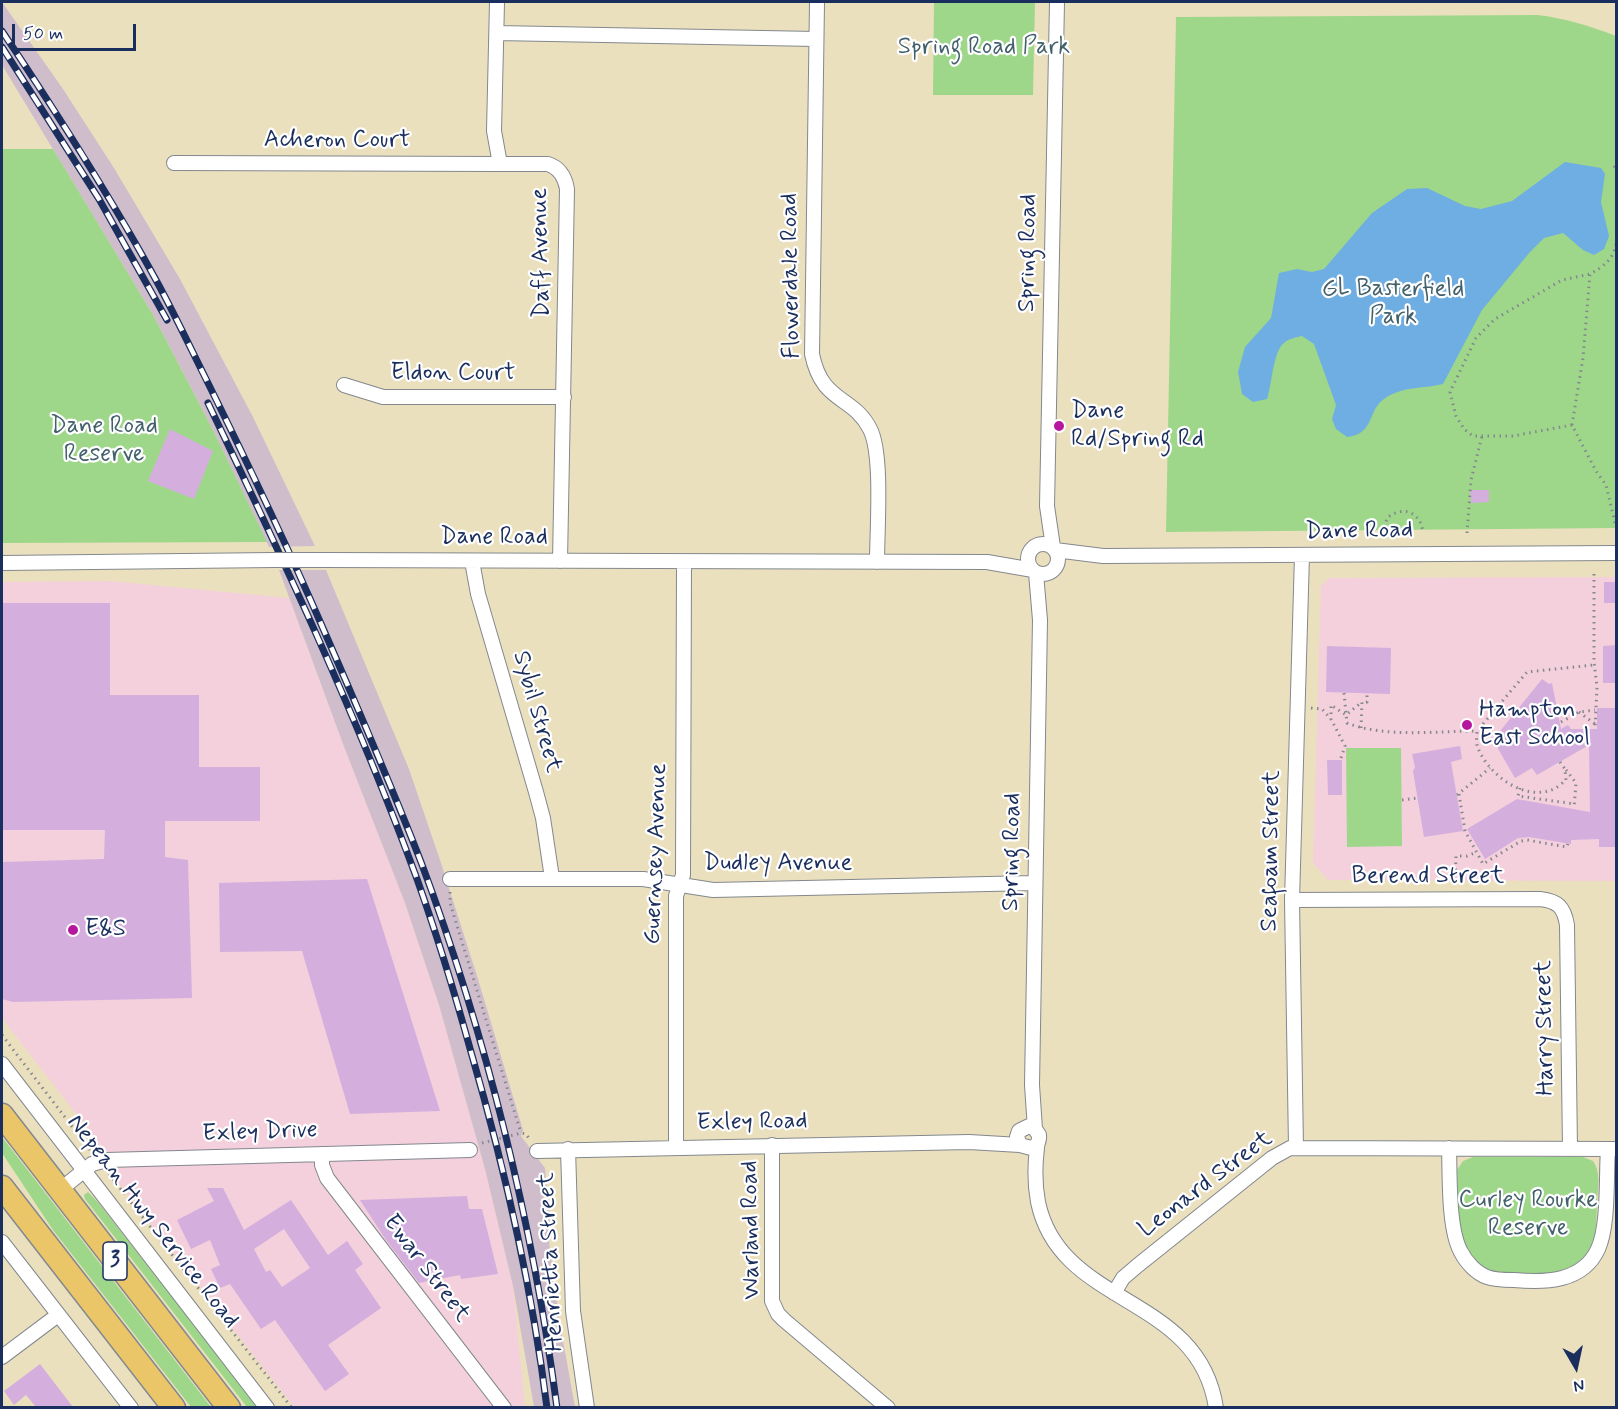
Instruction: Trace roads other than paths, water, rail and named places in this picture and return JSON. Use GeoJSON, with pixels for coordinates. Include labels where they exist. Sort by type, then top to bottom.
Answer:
{"type":"FeatureCollection","features":[{"type":"Feature","properties":{"kind":"highway","name":"3"},"geometry":{"type":"LineString","coordinates":[[2,1115],[229,1407]]}},
{"type":"Feature","properties":{"kind":"highway","name":"3"},"geometry":{"type":"LineString","coordinates":[[2,1187],[174,1407]]}},
{"type":"Feature","properties":{"kind":"street"},"geometry":{"type":"LineString","coordinates":[[497,2],[494,131],[500,164]]}},
{"type":"Feature","properties":{"kind":"street","name":"Flowerdale Road"},"geometry":{"type":"LineString","coordinates":[[817,2],[812,354],[816,370],[826,388],[864,420],[873,436],[877,461],[877,562]]}},
{"type":"Feature","properties":{"kind":"street","name":"Spring Road"},"geometry":{"type":"LineString","coordinates":[[1054,548],[1047,506],[1057,2]]}},
{"type":"Feature","properties":{"kind":"street"},"geometry":{"type":"LineString","coordinates":[[497,33],[816,39]]}},
{"type":"Feature","properties":{"kind":"street","name":"Acheron Court"},"geometry":{"type":"LineString","coordinates":[[174,162],[500,164]]}},
{"type":"Feature","properties":{"kind":"street","name":"Daff Avenue"},"geometry":{"type":"LineString","coordinates":[[500,164],[554,166],[565,179],[567,189],[560,561]]}},
{"type":"Feature","properties":{"kind":"street","name":"Eldon Court"},"geometry":{"type":"LineString","coordinates":[[344,385],[383,397],[564,397]]}},
{"type":"Feature","properties":{"kind":"street","name":"Spring Road"},"geometry":{"type":"LineString","coordinates":[[1032,550],[1047,506]]}},
{"type":"Feature","properties":{"kind":"street"},"geometry":{"type":"LineString","coordinates":[[1045,544],[1054,548],[1059,558],[1054,569],[1046,574],[1034,571],[1028,563],[1032,550],[1045,544]]}},
{"type":"Feature","properties":{"kind":"street","name":"Dane Road"},"geometry":{"type":"LineString","coordinates":[[1054,548],[1102,556]]}},
{"type":"Feature","properties":{"kind":"street","name":"Dane Road"},"geometry":{"type":"LineString","coordinates":[[987,562],[1032,550]]}},
{"type":"Feature","properties":{"kind":"street","name":"Dane Road"},"geometry":{"type":"LineString","coordinates":[[1054,569],[1071,561],[1102,556],[1617,553]]}},
{"type":"Feature","properties":{"kind":"street","name":"Seafoam Street"},"geometry":{"type":"LineString","coordinates":[[1296,1148],[1292,900],[1302,555]]}},
{"type":"Feature","properties":{"kind":"street","name":"Dane Road"},"geometry":{"type":"LineString","coordinates":[[2,563],[275,560],[987,562],[1034,571]]}},
{"type":"Feature","properties":{"kind":"street","name":"Sybil Street"},"geometry":{"type":"LineString","coordinates":[[472,561],[478,594],[543,818],[552,878]]}},
{"type":"Feature","properties":{"kind":"street","name":"Guernsey Avenue"},"geometry":{"type":"LineString","coordinates":[[676,1147],[676,896],[683,875],[684,562]]}},
{"type":"Feature","properties":{"kind":"street","name":"Spring Road"},"geometry":{"type":"LineString","coordinates":[[1040,620],[1054,569]]}},
{"type":"Feature","properties":{"kind":"street","name":"Spring Road"},"geometry":{"type":"LineString","coordinates":[[1026,1129],[1032,1085],[1040,620],[1034,571]]}},
{"type":"Feature","properties":{"kind":"street","name":"Dudley Avenue"},"geometry":{"type":"LineString","coordinates":[[450,879],[651,879],[713,890],[1034,883]]}},
{"type":"Feature","properties":{"kind":"street","name":"Berend Street"},"geometry":{"type":"LineString","coordinates":[[1292,900],[1540,899],[1556,902],[1562,907]]}},
{"type":"Feature","properties":{"kind":"street","name":"Harry Street"},"geometry":{"type":"LineString","coordinates":[[1562,907],[1567,925],[1570,1149]]}},
{"type":"Feature","properties":{"kind":"street","name":"Nepean Hwy Service Road"},"geometry":{"type":"LineString","coordinates":[[2,1064],[267,1407]]}},
{"type":"Feature","properties":{"kind":"street"},"geometry":{"type":"LineString","coordinates":[[1027,1146],[1040,1138],[1026,1129],[1017,1137],[1027,1146],[1038,1203],[1046,1226],[1066,1257],[1084,1274],[1160,1320],[1184,1342],[1204,1368],[1216,1407]]}},
{"type":"Feature","properties":{"kind":"street","name":"Exley Road"},"geometry":{"type":"LineString","coordinates":[[969,1142],[1026,1129]]}},
{"type":"Feature","properties":{"kind":"street","name":"Exley Road"},"geometry":{"type":"LineString","coordinates":[[537,1150],[969,1142],[1027,1146]]}},
{"type":"Feature","properties":{"kind":"street","name":"Warland Road"},"geometry":{"type":"LineString","coordinates":[[772,1145],[772,1300],[775,1308],[784,1320],[888,1407]]}},
{"type":"Feature","properties":{"kind":"street","name":"Leonard Street"},"geometry":{"type":"LineString","coordinates":[[1114,1293],[1127,1274],[1278,1154],[1296,1148],[1449,1148],[1612,1149],[1603,1227],[1598,1249],[1587,1264],[1573,1274],[1556,1280],[1530,1281],[1485,1277],[1464,1258],[1454,1233],[1449,1148]]}},
{"type":"Feature","properties":{"kind":"street","name":"Henrietta Street"},"geometry":{"type":"LineString","coordinates":[[568,1149],[573,1311],[587,1407]]}},
{"type":"Feature","properties":{"kind":"street","name":"Exley Drive"},"geometry":{"type":"LineString","coordinates":[[60,1190],[83,1170],[100,1162],[470,1150]]}},
{"type":"Feature","properties":{"kind":"street","name":"Ewar Street"},"geometry":{"type":"LineString","coordinates":[[322,1154],[322,1165],[327,1178],[504,1407]]}},
{"type":"Feature","properties":{"kind":"street"},"geometry":{"type":"LineString","coordinates":[[2,1242],[131,1407]]}},
{"type":"Feature","properties":{"kind":"street"},"geometry":{"type":"LineString","coordinates":[[2,1357],[58,1315]]}},
{"type":"Feature","properties":{"kind":"water"},"geometry":{"type":"Polygon","coordinates":[[[1565,162],[1601,168],[1605,174],[1601,202],[1609,236],[1604,249],[1594,255],[1583,250],[1563,233],[1544,238],[1482,310],[1443,384],[1405,390],[1391,395],[1379,404],[1367,427],[1356,435],[1347,437],[1336,429],[1332,419],[1336,405],[1314,344],[1302,336],[1288,340],[1280,347],[1267,399],[1253,402],[1242,394],[1238,372],[1245,347],[1271,318],[1279,273],[1297,269],[1312,272],[1324,269],[1372,213],[1407,189],[1427,188],[1465,206],[1481,209],[1512,201],[1565,162]]]}},
{"type":"Feature","properties":{"kind":"railway"},"geometry":{"type":"LineString","coordinates":[[2,31],[101,185],[176,317],[294,564],[409,832],[445,928],[504,1130],[535,1269],[557,1408]]}},
{"type":"Feature","properties":{"kind":"railway"},"geometry":{"type":"LineString","coordinates":[[2,47],[99,199],[167,320]]}},
{"type":"Feature","properties":{"kind":"railway"},"geometry":{"type":"LineString","coordinates":[[208,403],[291,579],[370,758],[432,922],[465,1030],[506,1184],[534,1318],[547,1408]]}},
{"type":"Feature","properties":{"kind":"place","name":"Dane Rd/Spring Rd"},"geometry":{"type":"Point","coordinates":[1059,426]}},
{"type":"Feature","properties":{"kind":"place","name":"Hampton East School"},"geometry":{"type":"Point","coordinates":[1467,725]}},
{"type":"Feature","properties":{"kind":"place","name":"E&S"},"geometry":{"type":"Point","coordinates":[73,930]}},
{"type":"Feature","properties":{"kind":"park label","name":"Spring Road Park"},"geometry":{"type":"Point","coordinates":[984,48]}},
{"type":"Feature","properties":{"kind":"park label","name":"GL Basterfield Park"},"geometry":{"type":"Point","coordinates":[1393,304]}},
{"type":"Feature","properties":{"kind":"park label","name":"Dane Road Reserve"},"geometry":{"type":"Point","coordinates":[104,441]}},
{"type":"Feature","properties":{"kind":"park label","name":"Curley Rourke Reserve"},"geometry":{"type":"Point","coordinates":[1528,1215]}}]}
